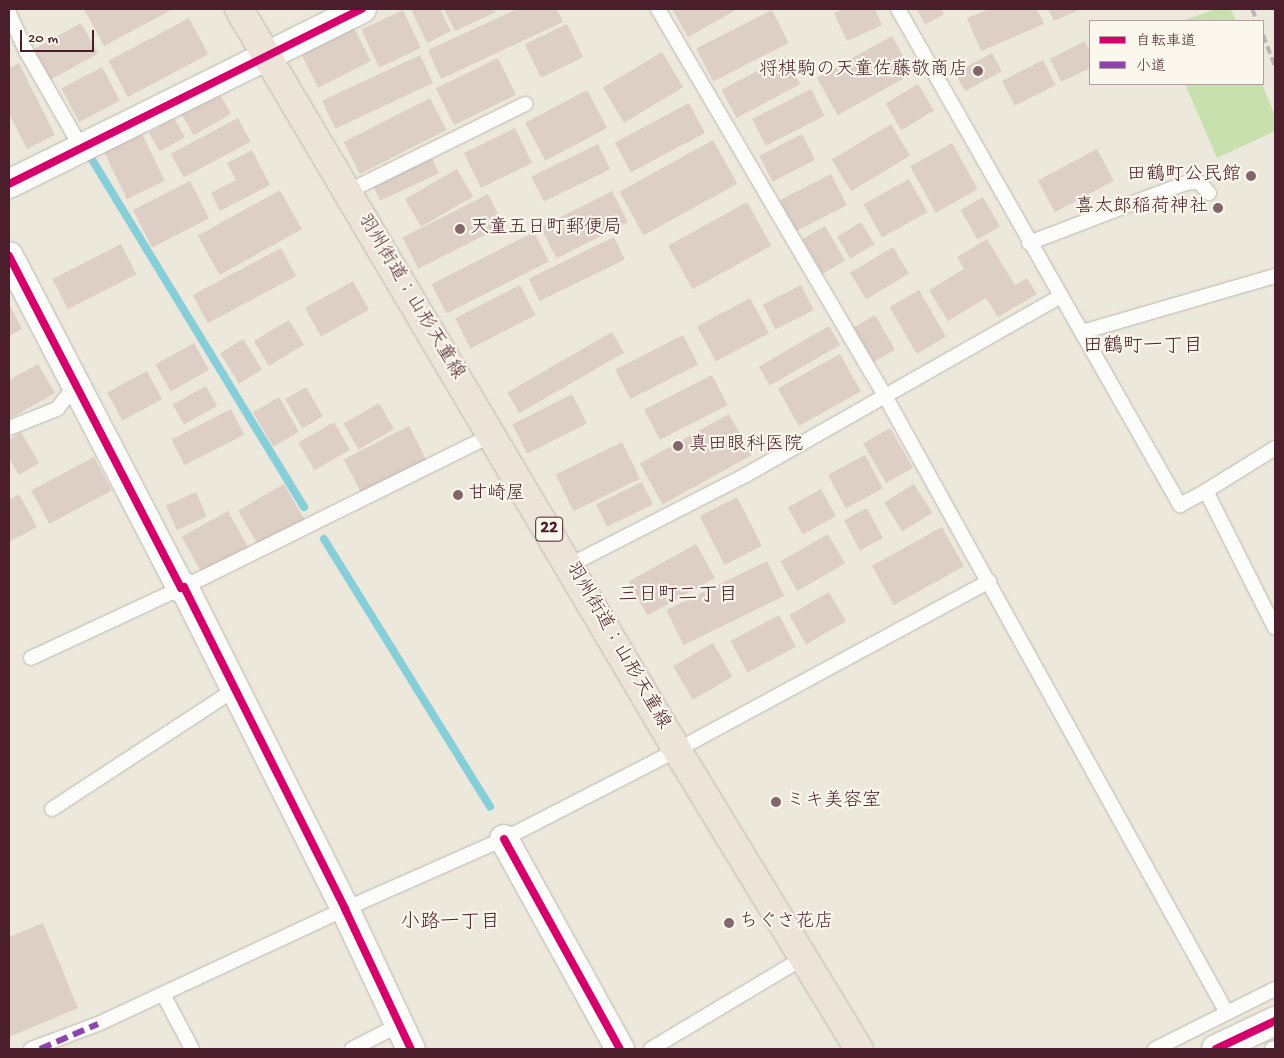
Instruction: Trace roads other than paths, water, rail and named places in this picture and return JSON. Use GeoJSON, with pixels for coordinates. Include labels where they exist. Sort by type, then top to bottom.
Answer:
{"type":"FeatureCollection","features":[{"type":"Feature","properties":{"kind":"main road","name":"羽州街道；山形天童線"},"geometry":{"type":"LineString","coordinates":[[239,9],[570,564],[678,750],[859,1049]]}},
{"type":"Feature","properties":{"kind":"street"},"geometry":{"type":"LineString","coordinates":[[9,184],[362,9]]}},
{"type":"Feature","properties":{"kind":"street"},"geometry":{"type":"LineString","coordinates":[[9,256],[75,386],[183,587],[345,908],[411,1049]]}},
{"type":"Feature","properties":{"kind":"street"},"geometry":{"type":"LineString","coordinates":[[504,839],[620,1049]]}},
{"type":"Feature","properties":{"kind":"street"},"geometry":{"type":"LineString","coordinates":[[1216,1049],[1275,1020]]}},
{"type":"Feature","properties":{"kind":"lane"},"geometry":{"type":"LineString","coordinates":[[658,9],[885,396],[1227,1013]]}},
{"type":"Feature","properties":{"kind":"lane"},"geometry":{"type":"LineString","coordinates":[[898,9],[1060,298],[1082,332],[1180,505],[1206,492],[1275,448]]}},
{"type":"Feature","properties":{"kind":"lane"},"geometry":{"type":"LineString","coordinates":[[9,13],[26,51],[81,148]]}},
{"type":"Feature","properties":{"kind":"lane"},"geometry":{"type":"LineString","coordinates":[[347,192],[525,104]]}},
{"type":"Feature","properties":{"kind":"lane"},"geometry":{"type":"LineString","coordinates":[[1029,243],[1186,183],[1199,182],[1209,193]]}},
{"type":"Feature","properties":{"kind":"lane"},"geometry":{"type":"LineString","coordinates":[[1082,332],[1275,276]]}},
{"type":"Feature","properties":{"kind":"lane"},"geometry":{"type":"LineString","coordinates":[[570,564],[746,475],[1060,298]]}},
{"type":"Feature","properties":{"kind":"lane"},"geometry":{"type":"LineString","coordinates":[[9,428],[57,409],[75,386]]}},
{"type":"Feature","properties":{"kind":"lane"},"geometry":{"type":"LineString","coordinates":[[31,658],[183,587],[492,435]]}},
{"type":"Feature","properties":{"kind":"lane"},"geometry":{"type":"LineString","coordinates":[[1206,492],[1275,628]]}},
{"type":"Feature","properties":{"kind":"lane"},"geometry":{"type":"LineString","coordinates":[[31,1049],[98,1024],[345,908],[504,839],[678,750],[988,581]]}},
{"type":"Feature","properties":{"kind":"lane"},"geometry":{"type":"LineString","coordinates":[[52,809],[234,690]]}},
{"type":"Feature","properties":{"kind":"lane"},"geometry":{"type":"LineString","coordinates":[[651,1049],[804,957]]}},
{"type":"Feature","properties":{"kind":"lane"},"geometry":{"type":"LineString","coordinates":[[1155,1049],[1275,989]]}},
{"type":"Feature","properties":{"kind":"lane"},"geometry":{"type":"LineString","coordinates":[[163,994],[192,1049]]}},
{"type":"Feature","properties":{"kind":"lane"},"geometry":{"type":"LineString","coordinates":[[352,1049],[399,1025]]}},
{"type":"Feature","properties":{"kind":"waterway"},"geometry":{"type":"LineString","coordinates":[[91,158],[304,507]]}},
{"type":"Feature","properties":{"kind":"waterway"},"geometry":{"type":"LineString","coordinates":[[324,539],[490,807]]}},
{"type":"Feature","properties":{"kind":"railway"},"geometry":{"type":"LineString","coordinates":[[1252,9],[1257,20]]}},
{"type":"Feature","properties":{"kind":"railway"},"geometry":{"type":"LineString","coordinates":[[1264,38],[1275,67]]}},
{"type":"Feature","properties":{"kind":"place","name":"将棋駒の天童佐藤敬商店"},"geometry":{"type":"Point","coordinates":[978,71]}},
{"type":"Feature","properties":{"kind":"place","name":"田鶴町公民館"},"geometry":{"type":"Point","coordinates":[1251,176]}},
{"type":"Feature","properties":{"kind":"place","name":"喜太郎稲荷神社"},"geometry":{"type":"Point","coordinates":[1218,208]}},
{"type":"Feature","properties":{"kind":"place","name":"天童五日町郵便局"},"geometry":{"type":"Point","coordinates":[460,229]}},
{"type":"Feature","properties":{"kind":"place","name":"真田眼科医院"},"geometry":{"type":"Point","coordinates":[678,446]}},
{"type":"Feature","properties":{"kind":"place","name":"甘崎屋"},"geometry":{"type":"Point","coordinates":[458,495]}},
{"type":"Feature","properties":{"kind":"place","name":"ミキ美容室"},"geometry":{"type":"Point","coordinates":[776,802]}},
{"type":"Feature","properties":{"kind":"place","name":"ちぐさ花店"},"geometry":{"type":"Point","coordinates":[729,923]}},
{"type":"Feature","properties":{"kind":"district","name":"田鶴町一丁目"},"geometry":{"type":"Point","coordinates":[1143,347]}},
{"type":"Feature","properties":{"kind":"district","name":"三日町二丁目"},"geometry":{"type":"Point","coordinates":[678,596]}},
{"type":"Feature","properties":{"kind":"district","name":"小路一丁目"},"geometry":{"type":"Point","coordinates":[450,923]}}]}
